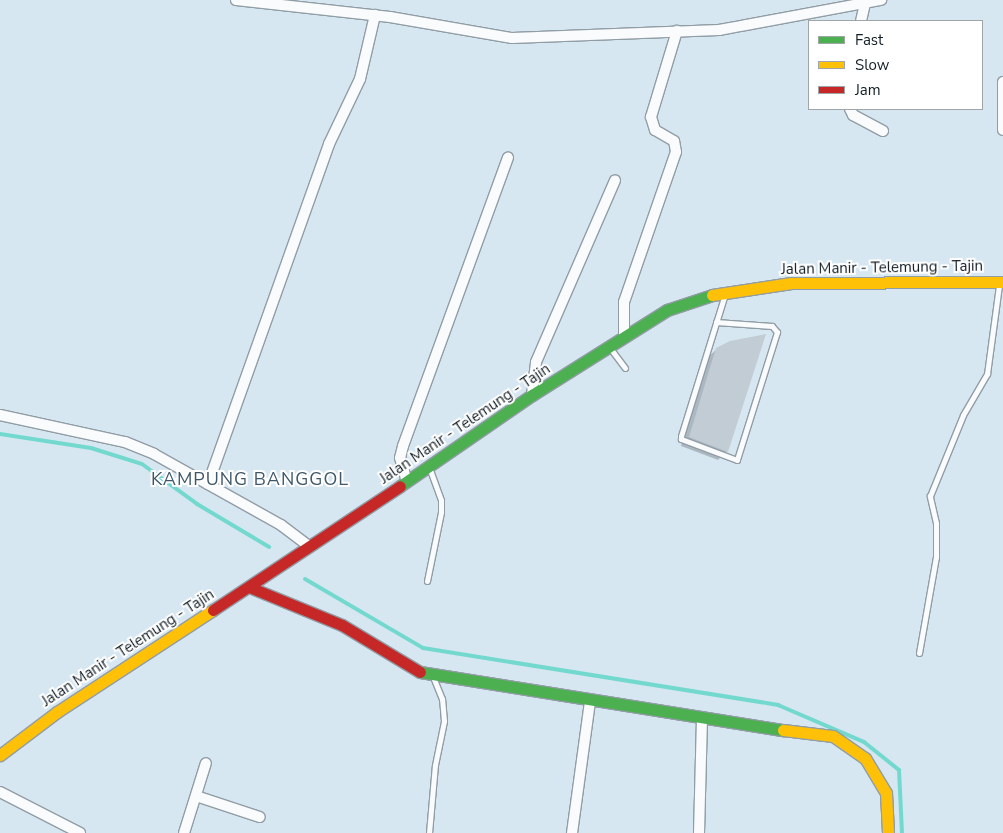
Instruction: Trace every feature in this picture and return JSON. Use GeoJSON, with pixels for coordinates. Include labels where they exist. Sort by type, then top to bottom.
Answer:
{"type":"FeatureCollection","features":[{"type":"Feature","properties":{"kind":"main road","name":"Jalan Manir - Telemung - Tajin"},"geometry":{"type":"LineString","coordinates":[[0,755],[109,677],[310,547],[429,467],[532,394],[667,310],[726,292],[791,283],[1001,282]]}},
{"type":"Feature","properties":{"kind":"main road"},"geometry":{"type":"LineString","coordinates":[[249,587],[342,625],[374,642],[412,670],[590,702],[834,736],[853,748],[880,778],[886,793],[888,833]]}},
{"type":"Feature","properties":{"kind":"street"},"geometry":{"type":"LineString","coordinates":[[236,0],[376,15],[512,38],[748,26],[881,0]]}},
{"type":"Feature","properties":{"kind":"street"},"geometry":{"type":"LineString","coordinates":[[862,20],[865,3]]}},
{"type":"Feature","properties":{"kind":"street"},"geometry":{"type":"LineString","coordinates":[[208,484],[329,144],[360,79],[376,15]]}},
{"type":"Feature","properties":{"kind":"street"},"geometry":{"type":"LineString","coordinates":[[624,335],[624,302],[676,152],[674,141],[654,130],[650,117],[677,31]]}},
{"type":"Feature","properties":{"kind":"street"},"geometry":{"type":"LineString","coordinates":[[1003,82],[1003,130]]}},
{"type":"Feature","properties":{"kind":"street"},"geometry":{"type":"LineString","coordinates":[[851,110],[854,115],[883,131]]}},
{"type":"Feature","properties":{"kind":"street"},"geometry":{"type":"LineString","coordinates":[[407,482],[401,471],[401,452],[508,157]]}},
{"type":"Feature","properties":{"kind":"street"},"geometry":{"type":"LineString","coordinates":[[532,394],[536,362],[616,180]]}},
{"type":"Feature","properties":{"kind":"street"},"geometry":{"type":"LineString","coordinates":[[0,414],[125,442],[208,484],[281,526],[310,547]]}},
{"type":"Feature","properties":{"kind":"street"},"geometry":{"type":"LineString","coordinates":[[572,833],[590,702]]}},
{"type":"Feature","properties":{"kind":"street"},"geometry":{"type":"LineString","coordinates":[[699,833],[702,719]]}},
{"type":"Feature","properties":{"kind":"street"},"geometry":{"type":"LineString","coordinates":[[184,833],[206,763]]}},
{"type":"Feature","properties":{"kind":"street"},"geometry":{"type":"LineString","coordinates":[[0,792],[80,833]]}},
{"type":"Feature","properties":{"kind":"street"},"geometry":{"type":"LineString","coordinates":[[196,796],[260,817]]}},
{"type":"Feature","properties":{"kind":"lane"},"geometry":{"type":"LineString","coordinates":[[919,653],[936,557],[936,523],[930,496],[963,415],[987,374],[1001,282]]}},
{"type":"Feature","properties":{"kind":"lane"},"geometry":{"type":"LineString","coordinates":[[716,322],[772,326],[777,332],[738,460],[681,439],[716,322],[726,292]]}},
{"type":"Feature","properties":{"kind":"lane"},"geometry":{"type":"LineString","coordinates":[[608,345],[625,368]]}},
{"type":"Feature","properties":{"kind":"lane"},"geometry":{"type":"LineString","coordinates":[[428,581],[441,512],[441,500],[429,467]]}},
{"type":"Feature","properties":{"kind":"lane"},"geometry":{"type":"LineString","coordinates":[[429,833],[435,765],[444,721],[442,699],[432,675]]}},
{"type":"Feature","properties":{"kind":"building"},"geometry":{"type":"Polygon","coordinates":[[[766,334],[728,452],[689,437],[716,348],[730,341],[766,334]]]}},
{"type":"Feature","properties":{"kind":"waterway"},"geometry":{"type":"LineString","coordinates":[[0,434],[91,448],[142,464],[197,504],[269,547]]}},
{"type":"Feature","properties":{"kind":"waterway"},"geometry":{"type":"LineString","coordinates":[[305,579],[423,648],[778,705],[864,742],[899,770],[902,833]]}},
{"type":"Feature","properties":{"kind":"traffic: fast"},"geometry":{"type":"LineString","coordinates":[[400,486],[532,395],[667,310],[712,295]]}},
{"type":"Feature","properties":{"kind":"traffic: fast"},"geometry":{"type":"LineString","coordinates":[[420,672],[783,730]]}},
{"type":"Feature","properties":{"kind":"traffic: slow"},"geometry":{"type":"LineString","coordinates":[[712,295],[791,283],[1003,282]]}},
{"type":"Feature","properties":{"kind":"traffic: slow"},"geometry":{"type":"LineString","coordinates":[[0,755],[57,712],[213,610]]}},
{"type":"Feature","properties":{"kind":"traffic: slow"},"geometry":{"type":"LineString","coordinates":[[783,730],[833,736],[865,758],[886,793],[888,833]]}},
{"type":"Feature","properties":{"kind":"traffic: jam"},"geometry":{"type":"LineString","coordinates":[[213,610],[400,486]]}},
{"type":"Feature","properties":{"kind":"traffic: jam"},"geometry":{"type":"LineString","coordinates":[[249,587],[342,625],[420,672]]}},
{"type":"Feature","properties":{"kind":"district","name":"KAMPUNG BANGGOL"},"geometry":{"type":"Point","coordinates":[250,479]}}]}
